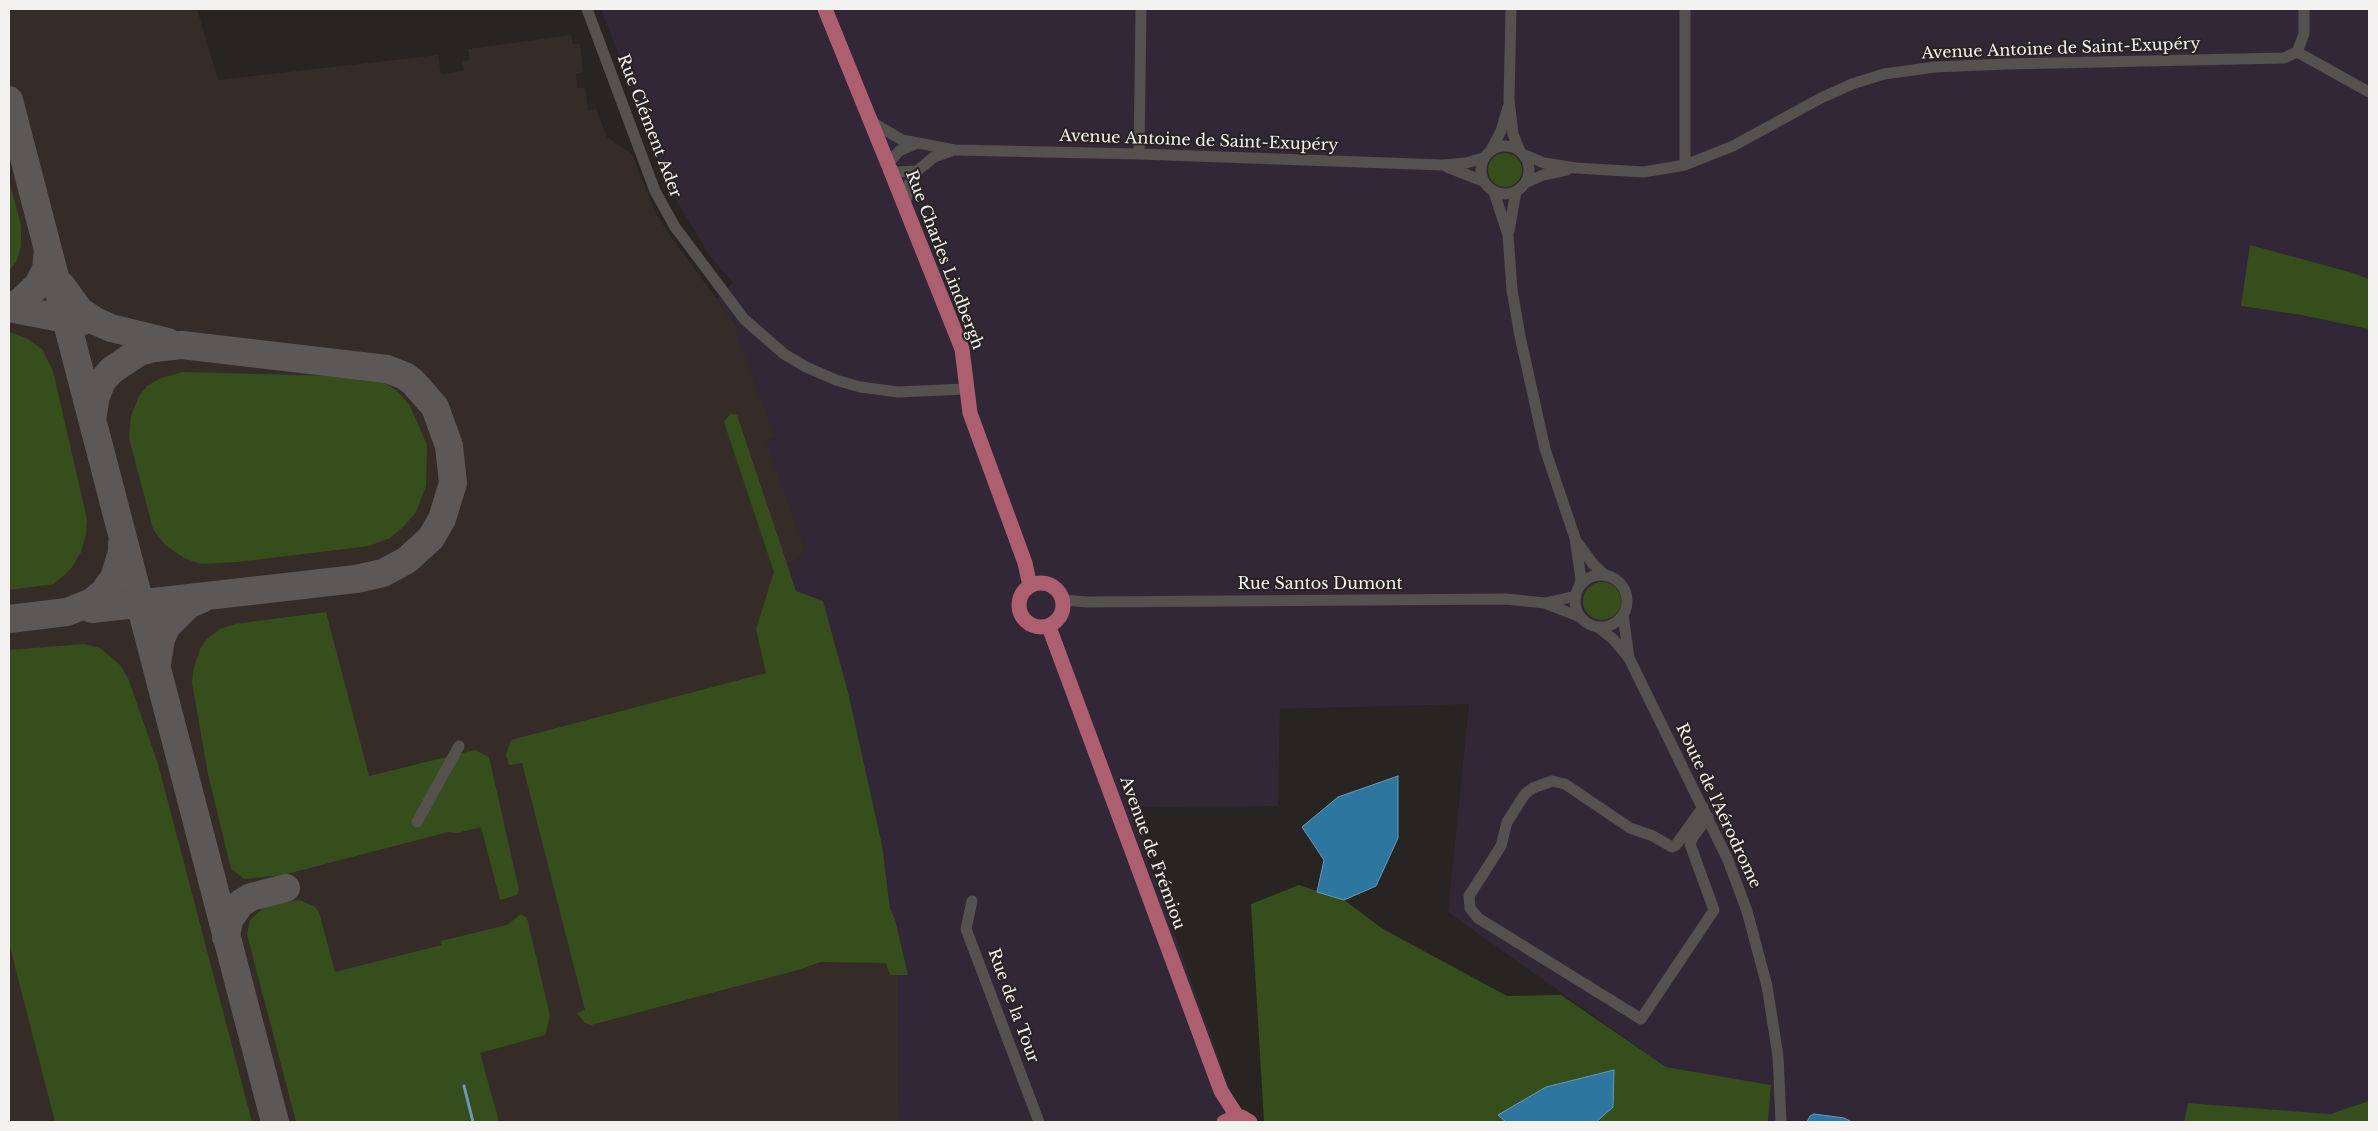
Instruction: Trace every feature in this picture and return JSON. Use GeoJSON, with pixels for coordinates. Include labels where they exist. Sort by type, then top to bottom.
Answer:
{"type":"FeatureCollection","features":[{"type":"Feature","properties":{"kind":"main road","name":"Rue Charles Lindbergh"},"geometry":{"type":"LineString","coordinates":[[825,9],[962,349],[966,371],[966,389],[974,424],[1025,563],[1030,586]]}},
{"type":"Feature","properties":{"kind":"main road"},"geometry":{"type":"LineString","coordinates":[[1044,583],[1050,584],[1056,588],[1063,600],[1064,607],[1060,619],[1049,627],[1034,627],[1022,618],[1019,604],[1024,590],[1030,586],[1044,583]]}},
{"type":"Feature","properties":{"kind":"main road","name":"Avenue de Frémiou"},"geometry":{"type":"LineString","coordinates":[[1049,627],[1221,1092],[1234,1120]]}},
{"type":"Feature","properties":{"kind":"street","name":"Rue Clément Ader"},"geometry":{"type":"LineString","coordinates":[[587,9],[655,191],[675,227],[744,320],[784,354],[806,367],[836,380],[860,387],[898,392],[966,389]]}},
{"type":"Feature","properties":{"kind":"street"},"geometry":{"type":"LineString","coordinates":[[1139,154],[1142,9]]}},
{"type":"Feature","properties":{"kind":"street"},"geometry":{"type":"LineString","coordinates":[[1508,235],[1521,187],[1529,171],[1513,134],[1510,100],[1511,9]]}},
{"type":"Feature","properties":{"kind":"street"},"geometry":{"type":"LineString","coordinates":[[1685,9],[1685,165]]}},
{"type":"Feature","properties":{"kind":"street"},"geometry":{"type":"LineString","coordinates":[[2304,9],[2304,34],[2297,52],[2369,92]]}},
{"type":"Feature","properties":{"kind":"street","name":"Avenue Antoine de Saint-Exupéry"},"geometry":{"type":"LineString","coordinates":[[1522,152],[1544,163],[1576,168],[1644,172],[1685,165],[1733,146],[1821,98],[1852,84],[1884,74],[1935,67],[2007,64],[2284,58],[2297,52]]}},
{"type":"Feature","properties":{"kind":"street"},"geometry":{"type":"LineString","coordinates":[[1510,100],[1501,131],[1480,166],[1483,181],[1494,192],[1508,235],[1512,290],[1532,393],[1545,449],[1575,538],[1581,579],[1577,592],[1576,607],[1580,616],[1587,623],[1598,626],[1613,624],[1623,615],[1627,603],[1627,593],[1617,580],[1600,575],[1585,581],[1577,592]]}},
{"type":"Feature","properties":{"kind":"street","name":"Avenue Antoine de Saint-Exupéry"},"geometry":{"type":"LineString","coordinates":[[870,121],[891,134],[915,144],[953,150],[1139,154],[1443,165],[1466,163],[1487,154]]}},
{"type":"Feature","properties":{"kind":"street"},"geometry":{"type":"LineString","coordinates":[[915,144],[899,151],[889,166],[905,173],[917,171]]}},
{"type":"Feature","properties":{"kind":"street"},"geometry":{"type":"LineString","coordinates":[[1487,154],[1503,145],[1522,152]]}},
{"type":"Feature","properties":{"kind":"street","name":"Avenue Antoine de Saint-Exupéry"},"geometry":{"type":"LineString","coordinates":[[917,171],[934,158],[953,150]]}},
{"type":"Feature","properties":{"kind":"street","name":"Avenue Antoine de Saint-Exupéry"},"geometry":{"type":"LineString","coordinates":[[1443,165],[1483,181]]}},
{"type":"Feature","properties":{"kind":"street","name":"Avenue Antoine de Saint-Exupéry"},"geometry":{"type":"LineString","coordinates":[[1521,187],[1543,175],[1576,168]]}},
{"type":"Feature","properties":{"kind":"street"},"geometry":{"type":"LineString","coordinates":[[905,206],[909,184],[917,171]]}},
{"type":"Feature","properties":{"kind":"street"},"geometry":{"type":"LineString","coordinates":[[1494,192],[1501,194],[1521,187]]}},
{"type":"Feature","properties":{"kind":"street"},"geometry":{"type":"LineString","coordinates":[[1575,538],[1593,564],[1606,576]]}},
{"type":"Feature","properties":{"kind":"street","name":"Rue Santos Dumont"},"geometry":{"type":"LineString","coordinates":[[1063,600],[1088,602],[1506,599],[1545,603],[1577,592]]}},
{"type":"Feature","properties":{"kind":"street"},"geometry":{"type":"LineString","coordinates":[[1545,603],[1580,616]]}},
{"type":"Feature","properties":{"kind":"street","name":"Route de l'Aérodrome"},"geometry":{"type":"LineString","coordinates":[[1623,615],[1629,658]]}},
{"type":"Feature","properties":{"kind":"street","name":"Route de l'Aérodrome"},"geometry":{"type":"LineString","coordinates":[[1598,626],[1613,639],[1629,658],[1728,860],[1747,911],[1767,986],[1778,1056],[1781,1122]]}},
{"type":"Feature","properties":{"kind":"street"},"geometry":{"type":"LineString","coordinates":[[417,822],[459,746]]}},
{"type":"Feature","properties":{"kind":"street"},"geometry":{"type":"LineString","coordinates":[[1552,781],[1565,784],[1630,828],[1654,836],[1674,847],[1705,812],[1690,844],[1714,910],[1642,1019],[1638,1019],[1478,918],[1470,908],[1469,896],[1501,846],[1506,822],[1525,794],[1532,788],[1552,781]]}},
{"type":"Feature","properties":{"kind":"street","name":"Rue de la Tour"},"geometry":{"type":"LineString","coordinates":[[972,901],[966,929],[1039,1122]]}},
{"type":"Feature","properties":{"kind":"shaded area"},"geometry":{"type":"Polygon","coordinates":[[[9,9],[197,9],[218,80],[438,55],[441,74],[449,73],[464,71],[462,61],[470,60],[468,49],[571,35],[573,44],[580,44],[583,72],[576,74],[577,88],[585,88],[588,110],[596,109],[607,137],[632,154],[655,211],[667,231],[738,328],[735,329],[874,401],[767,441],[805,549],[799,559],[786,564],[890,908],[895,919],[908,975],[898,975],[899,1122],[9,1122],[9,9]]]}},
{"type":"Feature","properties":{"kind":"shaded area"},"geometry":{"type":"Polygon","coordinates":[[[601,9],[2369,9],[2369,279],[2353,273],[2242,306],[2301,315],[2369,329],[2369,1101],[2330,1114],[2189,1103],[2184,1122],[1768,1122],[1771,1085],[1666,1067],[1448,912],[1469,704],[1280,709],[1278,806],[1129,807],[1242,1122],[899,1122],[898,975],[908,974],[895,919],[890,908],[882,845],[848,692],[823,601],[796,591],[786,564],[799,559],[805,549],[766,441],[775,438],[735,329],[738,327],[716,299],[733,283],[709,255],[672,193],[601,9]]]}},
{"type":"Feature","properties":{"kind":"green space"},"geometry":{"type":"Polygon","coordinates":[[[1505,153],[1512,154],[1517,158],[1521,163],[1521,177],[1517,182],[1512,186],[1505,187],[1498,186],[1493,182],[1489,177],[1488,170],[1489,163],[1493,158],[1498,154],[1505,153]]]}},
{"type":"Feature","properties":{"kind":"green space"},"geometry":{"type":"Polygon","coordinates":[[[9,180],[21,226],[21,246],[17,260],[9,271],[9,180]]]}},
{"type":"Feature","properties":{"kind":"green space"},"geometry":{"type":"Polygon","coordinates":[[[2250,245],[2369,279],[2369,329],[2301,315],[2241,306],[2250,245]]]}},
{"type":"Feature","properties":{"kind":"green space"},"geometry":{"type":"Polygon","coordinates":[[[9,332],[26,338],[42,349],[53,371],[87,519],[86,534],[81,552],[71,569],[54,584],[9,590],[9,332]]]}},
{"type":"Feature","properties":{"kind":"green space"},"geometry":{"type":"Polygon","coordinates":[[[183,372],[376,377],[398,392],[410,406],[427,445],[426,486],[416,512],[390,538],[369,546],[237,562],[201,564],[184,558],[165,545],[153,529],[129,438],[131,416],[139,396],[147,386],[161,378],[183,372]]]}},
{"type":"Feature","properties":{"kind":"green space"},"geometry":{"type":"Polygon","coordinates":[[[730,414],[737,415],[796,591],[823,601],[848,692],[882,845],[890,908],[895,919],[908,975],[890,975],[886,963],[821,962],[798,970],[591,1025],[585,1023],[577,1013],[585,1010],[522,763],[509,765],[506,755],[511,740],[766,673],[756,629],[774,572],[724,422],[730,414]]]}},
{"type":"Feature","properties":{"kind":"green space"},"geometry":{"type":"Polygon","coordinates":[[[1602,582],[1615,588],[1621,601],[1615,614],[1602,620],[1589,614],[1583,601],[1589,588],[1602,582]]]}},
{"type":"Feature","properties":{"kind":"green space"},"geometry":{"type":"Polygon","coordinates":[[[326,612],[369,776],[475,750],[489,757],[519,890],[517,895],[500,900],[481,827],[457,833],[448,832],[283,875],[245,879],[231,869],[208,774],[192,683],[193,670],[200,649],[207,639],[220,629],[235,624],[326,612]]]}},
{"type":"Feature","properties":{"kind":"green space"},"geometry":{"type":"Polygon","coordinates":[[[84,644],[100,648],[120,665],[128,678],[158,764],[252,1122],[55,1122],[9,943],[9,650],[84,644]]]}},
{"type":"Feature","properties":{"kind":"green space"},"geometry":{"type":"Polygon","coordinates":[[[1299,885],[1344,900],[1383,929],[1507,996],[1561,995],[1666,1067],[1771,1085],[1768,1122],[1264,1122],[1251,904],[1299,885]]]}},
{"type":"Feature","properties":{"kind":"green space"},"geometry":{"type":"Polygon","coordinates":[[[299,900],[314,906],[319,912],[335,972],[442,945],[441,941],[507,925],[521,914],[527,918],[550,1016],[545,1035],[480,1053],[499,1122],[296,1122],[247,934],[250,920],[262,909],[276,904],[299,900]]]}},
{"type":"Feature","properties":{"kind":"green space"},"geometry":{"type":"Polygon","coordinates":[[[2369,1101],[2369,1122],[2184,1122],[2188,1103],[2330,1114],[2369,1101]]]}},
{"type":"Feature","properties":{"kind":"water"},"geometry":{"type":"Polygon","coordinates":[[[1398,776],[1398,838],[1376,886],[1344,900],[1317,892],[1324,860],[1302,827],[1338,797],[1398,776]]]}},
{"type":"Feature","properties":{"kind":"water"},"geometry":{"type":"Polygon","coordinates":[[[1614,1070],[1613,1107],[1596,1122],[1506,1122],[1498,1115],[1546,1087],[1614,1070]]]}},
{"type":"Feature","properties":{"kind":"water"},"geometry":{"type":"Polygon","coordinates":[[[1814,1114],[1844,1118],[1852,1122],[1807,1122],[1810,1116],[1814,1114]]]}},
{"type":"Feature","properties":{"kind":"waterway"},"geometry":{"type":"LineString","coordinates":[[464,1086],[473,1122]]}},
{"type":"Feature","properties":{"kind":"taxiway"},"geometry":{"type":"LineString","coordinates":[[9,100],[275,1122]]}},
{"type":"Feature","properties":{"kind":"taxiway"},"geometry":{"type":"LineString","coordinates":[[9,307],[19,303],[38,285],[46,269],[48,251]]}},
{"type":"Feature","properties":{"kind":"taxiway"},"geometry":{"type":"LineString","coordinates":[[61,285],[80,311],[95,321],[111,328],[168,342]]}},
{"type":"Feature","properties":{"kind":"taxiway"},"geometry":{"type":"LineString","coordinates":[[9,308],[81,322]]}},
{"type":"Feature","properties":{"kind":"taxiway"},"geometry":{"type":"LineString","coordinates":[[92,419],[96,396],[102,381],[112,370],[139,352],[154,348],[182,345],[387,369],[405,376],[413,382],[435,407],[449,446],[453,483],[442,519],[431,538],[407,560],[383,573],[356,579],[92,609]]}},
{"type":"Feature","properties":{"kind":"taxiway"},"geometry":{"type":"LineString","coordinates":[[9,619],[67,612],[92,602],[104,592],[114,578],[122,552],[122,544]]}},
{"type":"Feature","properties":{"kind":"taxiway"},"geometry":{"type":"LineString","coordinates":[[157,664],[161,639],[167,626],[188,605],[204,598]]}},
{"type":"Feature","properties":{"kind":"taxiway"},"geometry":{"type":"LineString","coordinates":[[226,937],[229,920],[241,903],[251,897],[286,888]]}}]}
